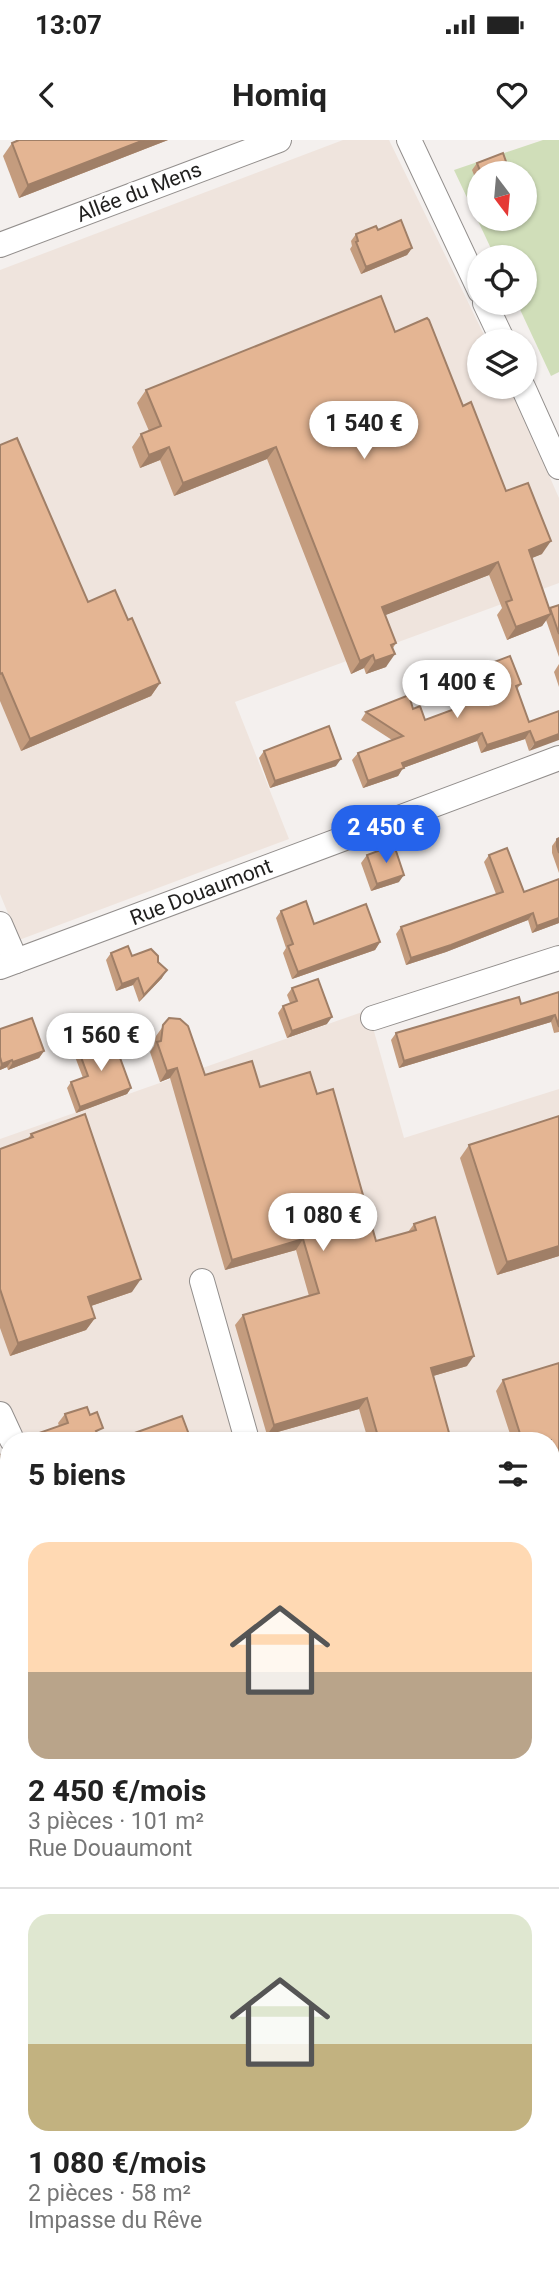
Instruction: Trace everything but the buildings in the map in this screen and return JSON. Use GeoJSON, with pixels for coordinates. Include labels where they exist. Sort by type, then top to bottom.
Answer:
{"type":"FeatureCollection","features":[{"type":"Feature","properties":{"kind":"street","name":"Allée du Mens"},"geometry":{"type":"LineString","coordinates":[[0,245],[279,140]]}},
{"type":"Feature","properties":{"kind":"street"},"geometry":{"type":"LineString","coordinates":[[409,140],[467,263]]}},
{"type":"Feature","properties":{"kind":"street"},"geometry":{"type":"LineString","coordinates":[[528,399],[559,467]]}},
{"type":"Feature","properties":{"kind":"street","name":"Rue Douaumont"},"geometry":{"type":"LineString","coordinates":[[8,964],[559,758]]}},
{"type":"Feature","properties":{"kind":"street"},"geometry":{"type":"LineString","coordinates":[[0,924],[8,964]]}},
{"type":"Feature","properties":{"kind":"street"},"geometry":{"type":"LineString","coordinates":[[373,1018],[559,958]]}},
{"type":"Feature","properties":{"kind":"street"},"geometry":{"type":"LineString","coordinates":[[202,1281],[245,1432]]}},
{"type":"Feature","properties":{"kind":"street"},"geometry":{"type":"LineString","coordinates":[[0,1414],[8,1432]]}},
{"type":"Feature","properties":{"kind":"shaded area"},"geometry":{"type":"Polygon","coordinates":[[[343,140],[389,140],[467,300],[467,315],[474,315],[481,329],[467,329],[467,399],[515,399],[559,498],[559,583],[235,702],[289,839],[19,940],[0,894],[0,270],[343,140]]]}},
{"type":"Feature","properties":{"kind":"shaded area"},"geometry":{"type":"Polygon","coordinates":[[[368,1010],[404,1138],[559,1089],[559,1432],[11,1432],[0,1408],[0,1139],[368,1010]]]}},
{"type":"Feature","properties":{"kind":"green space"},"geometry":{"type":"Polygon","coordinates":[[[543,140],[559,140],[559,372],[551,376],[537,346],[537,329],[529,329],[523,315],[537,315],[537,245],[489,245],[483,231],[537,231],[537,161],[481,161],[543,140]]]}},
{"type":"Feature","properties":{"kind":"green space"},"geometry":{"type":"Polygon","coordinates":[[[467,166],[467,198],[454,170],[467,166]]]}}]}
